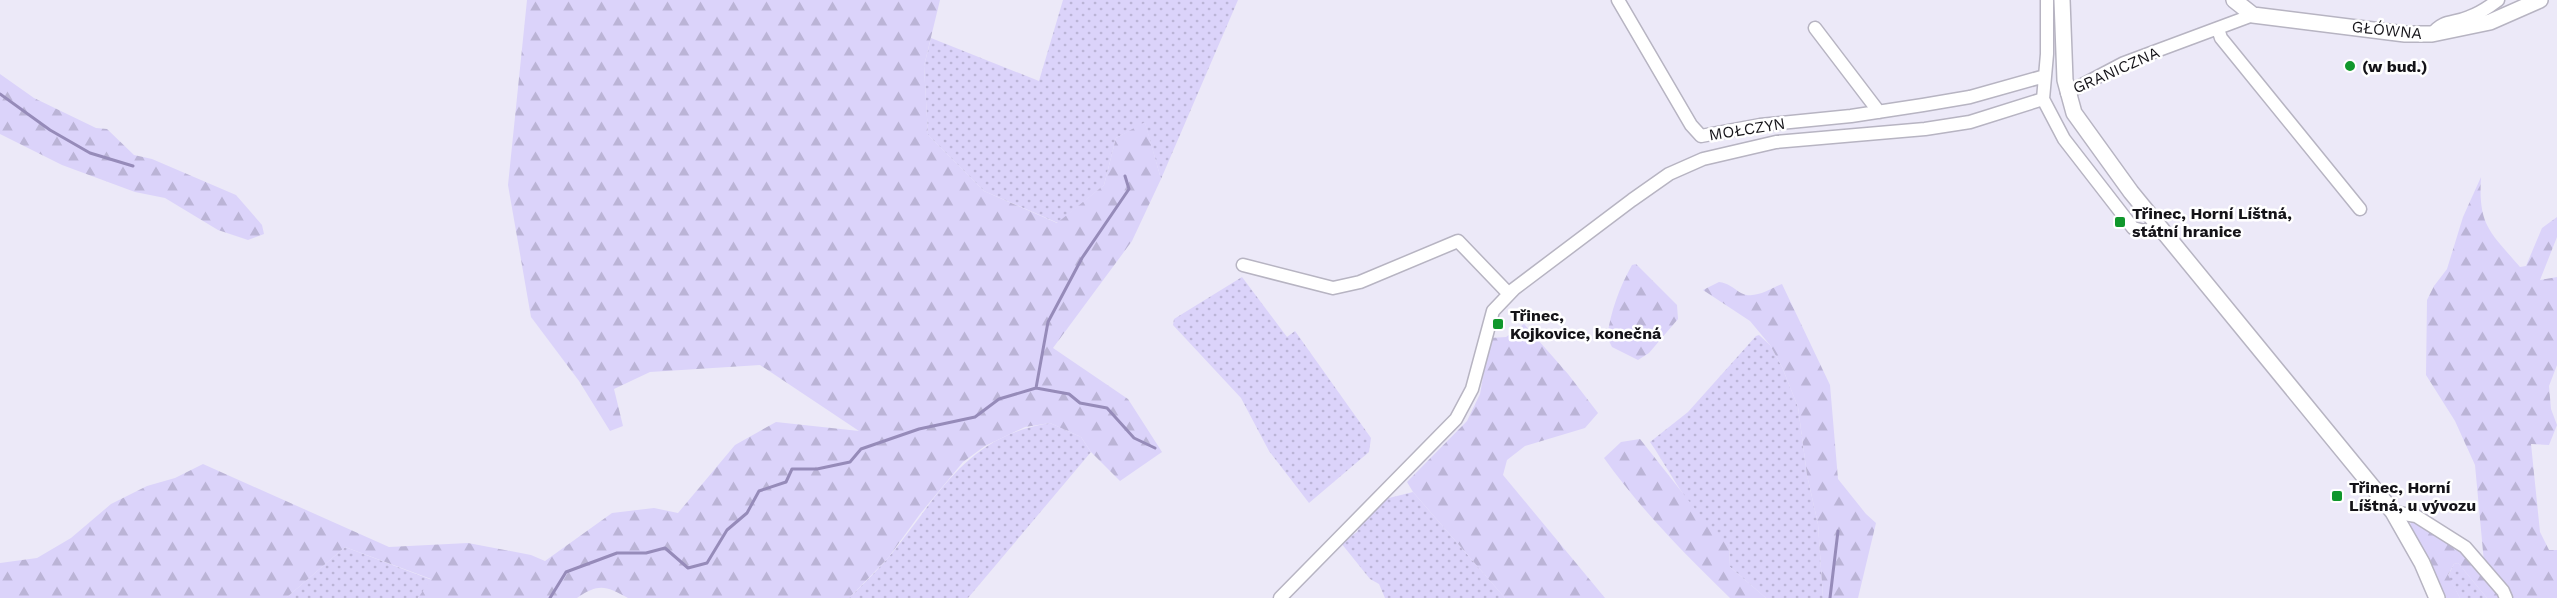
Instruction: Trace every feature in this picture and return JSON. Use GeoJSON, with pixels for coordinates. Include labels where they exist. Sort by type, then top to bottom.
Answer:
{"type":"FeatureCollection","features":[{"type":"Feature","properties":{"kind":"street","name":"MOŁCZYN"},"geometry":{"type":"LineString","coordinates":[[1618,0],[1686,116],[1701,136],[1760,125],[1879,112],[1970,96],[2045,76]]}},
{"type":"Feature","properties":{"kind":"street"},"geometry":{"type":"LineString","coordinates":[[2047,0],[2043,99],[2064,140],[2133,228],[2144,231],[2160,227]]}},
{"type":"Feature","properties":{"kind":"street","name":"GRANICZNA"},"geometry":{"type":"LineString","coordinates":[[2062,0],[2067,93],[2124,63],[2253,15]]}},
{"type":"Feature","properties":{"kind":"street"},"geometry":{"type":"LineString","coordinates":[[2234,0],[2253,15]]}},
{"type":"Feature","properties":{"kind":"street"},"geometry":{"type":"LineString","coordinates":[[2432,34],[2440,24],[2467,18],[2487,9],[2498,0]]}},
{"type":"Feature","properties":{"kind":"street","name":"GŁÓWNA"},"geometry":{"type":"LineString","coordinates":[[2253,15],[2405,34],[2432,34],[2490,22],[2540,0]]}},
{"type":"Feature","properties":{"kind":"street"},"geometry":{"type":"LineString","coordinates":[[1815,28],[1879,112]]}},
{"type":"Feature","properties":{"kind":"street"},"geometry":{"type":"LineString","coordinates":[[2218,29],[2222,38],[2360,209]]}},
{"type":"Feature","properties":{"kind":"street"},"geometry":{"type":"LineString","coordinates":[[2067,93],[2074,113],[2160,227],[2393,512],[2437,598]]}},
{"type":"Feature","properties":{"kind":"street"},"geometry":{"type":"LineString","coordinates":[[1280,598],[1456,419],[1472,389],[1493,311],[1509,294],[1669,174],[1703,159],[1776,142],[1925,129],[1970,122],[2043,99]]}},
{"type":"Feature","properties":{"kind":"street"},"geometry":{"type":"LineString","coordinates":[[2077,156],[2095,142]]}},
{"type":"Feature","properties":{"kind":"street"},"geometry":{"type":"LineString","coordinates":[[1243,265],[1332,288],[1360,282],[1458,241],[1509,294]]}},
{"type":"Feature","properties":{"kind":"street"},"geometry":{"type":"LineString","coordinates":[[2393,512],[2416,516],[2465,547],[2503,591],[2506,598]]}},
{"type":"Feature","properties":{"kind":"green space"},"geometry":{"type":"Polygon","coordinates":[[[527,0],[940,0],[924,66],[928,135],[984,191],[1057,223],[1104,185],[1116,138],[1145,122],[1161,179],[1132,241],[1053,348],[1128,399],[1162,452],[1120,481],[1091,452],[1081,437],[1050,423],[1025,427],[985,446],[963,462],[920,514],[888,558],[849,598],[628,598],[608,589],[597,588],[577,598],[418,598],[431,579],[345,547],[286,598],[0,598],[0,563],[37,558],[71,538],[111,504],[147,486],[175,478],[203,464],[389,547],[468,543],[531,555],[545,561],[612,513],[654,508],[678,513],[735,445],[776,422],[859,431],[760,365],[650,372],[614,389],[623,426],[610,431],[579,381],[531,317],[508,185],[527,0]]]}},
{"type":"Feature","properties":{"kind":"green space"},"geometry":{"type":"Polygon","coordinates":[[[1063,0],[1238,0],[1161,179],[1145,123],[1116,138],[1104,185],[1058,223],[984,191],[928,135],[924,66],[931,38],[1039,81],[1063,0]]]}},
{"type":"Feature","properties":{"kind":"green space"},"geometry":{"type":"Polygon","coordinates":[[[0,74],[34,98],[96,128],[107,129],[134,155],[152,159],[236,195],[262,225],[264,234],[248,240],[218,230],[165,198],[135,192],[62,165],[0,134],[0,74]]]}},
{"type":"Feature","properties":{"kind":"green space"},"geometry":{"type":"Polygon","coordinates":[[[2481,177],[2484,218],[2494,236],[2520,267],[2526,266],[2542,228],[2557,217],[2557,237],[2540,280],[2557,277],[2557,365],[2549,386],[2551,409],[2557,425],[2549,445],[2531,444],[2540,532],[2549,550],[2557,550],[2557,598],[2487,598],[2458,563],[2454,564],[2448,575],[2460,598],[2443,598],[2410,527],[2411,521],[2429,526],[2485,573],[2475,465],[2455,421],[2426,375],[2427,300],[2447,269],[2463,217],[2481,177]]]}},
{"type":"Feature","properties":{"kind":"green space"},"geometry":{"type":"Polygon","coordinates":[[[1636,264],[1677,305],[1678,319],[1649,353],[1638,360],[1612,347],[1607,337],[1619,291],[1632,265],[1636,264]]]}},
{"type":"Feature","properties":{"kind":"green space"},"geometry":{"type":"Polygon","coordinates":[[[1242,277],[1287,337],[1295,331],[1371,438],[1369,452],[1309,503],[1269,451],[1241,398],[1173,325],[1174,319],[1242,277]]]}},
{"type":"Feature","properties":{"kind":"green space"},"geometry":{"type":"Polygon","coordinates":[[[1719,282],[1746,295],[1762,293],[1782,284],[1830,385],[1838,479],[1876,523],[1858,598],[1823,598],[1818,524],[1807,475],[1798,407],[1782,367],[1770,345],[1750,321],[1703,290],[1719,282]]]}},
{"type":"Feature","properties":{"kind":"green space"},"geometry":{"type":"Polygon","coordinates":[[[1524,324],[1568,374],[1598,413],[1585,428],[1525,446],[1507,460],[1503,475],[1605,598],[1505,598],[1413,492],[1407,482],[1467,421],[1480,394],[1490,338],[1506,337],[1524,324]]]}},
{"type":"Feature","properties":{"kind":"green space"},"geometry":{"type":"Polygon","coordinates":[[[1759,335],[1770,345],[1782,367],[1798,407],[1807,475],[1818,524],[1823,598],[1766,598],[1730,567],[1729,545],[1718,537],[1696,513],[1650,442],[1688,412],[1759,335]]]}},
{"type":"Feature","properties":{"kind":"green space"},"geometry":{"type":"Polygon","coordinates":[[[1050,423],[1081,437],[1091,452],[968,598],[849,598],[888,558],[939,492],[974,456],[995,441],[1020,430],[1050,423]]]}},
{"type":"Feature","properties":{"kind":"green space"},"geometry":{"type":"Polygon","coordinates":[[[1640,439],[1715,534],[1729,545],[1730,567],[1766,598],[1730,598],[1633,496],[1604,458],[1621,442],[1640,439]]]}},
{"type":"Feature","properties":{"kind":"green space"},"geometry":{"type":"Polygon","coordinates":[[[1413,492],[1505,598],[1385,598],[1379,584],[1370,579],[1341,543],[1357,532],[1362,522],[1385,499],[1413,492]]]}},
{"type":"Feature","properties":{"kind":"green space"},"geometry":{"type":"Polygon","coordinates":[[[345,547],[432,580],[418,598],[286,598],[345,547]]]}},
{"type":"Feature","properties":{"kind":"green space"},"geometry":{"type":"Polygon","coordinates":[[[2458,563],[2487,598],[2460,598],[2448,576],[2454,564],[2458,563]]]}},
{"type":"Feature","properties":{"kind":"waterway"},"geometry":{"type":"LineString","coordinates":[[0,94],[50,130],[90,153],[133,166]]}},
{"type":"Feature","properties":{"kind":"waterway"},"geometry":{"type":"LineString","coordinates":[[550,598],[566,572],[617,553],[646,553],[665,548],[688,568],[707,563],[727,530],[747,513],[759,491],[786,482],[792,469],[817,469],[850,462],[861,449],[919,429],[975,417],[999,399],[1036,388],[1048,322],[1082,258],[1129,189],[1125,176]]}},
{"type":"Feature","properties":{"kind":"waterway"},"geometry":{"type":"LineString","coordinates":[[1036,388],[1069,394],[1080,403],[1107,408],[1134,438],[1155,448]]}},
{"type":"Feature","properties":{"kind":"waterway"},"geometry":{"type":"LineString","coordinates":[[1830,598],[1838,531]]}},
{"type":"Feature","properties":{"kind":"place","name":"(w bud.)"},"geometry":{"type":"Point","coordinates":[2350,66]}},
{"type":"Feature","properties":{"kind":"place","name":"Třinec, Horní Líštná, státní hranice"},"geometry":{"type":"Point","coordinates":[2120,222]}},
{"type":"Feature","properties":{"kind":"place","name":"Třinec, Kojkovice, konečná"},"geometry":{"type":"Point","coordinates":[1498,324]}},
{"type":"Feature","properties":{"kind":"place","name":"Třinec, Horní Líštná, u vývozu"},"geometry":{"type":"Point","coordinates":[2337,496]}}]}
